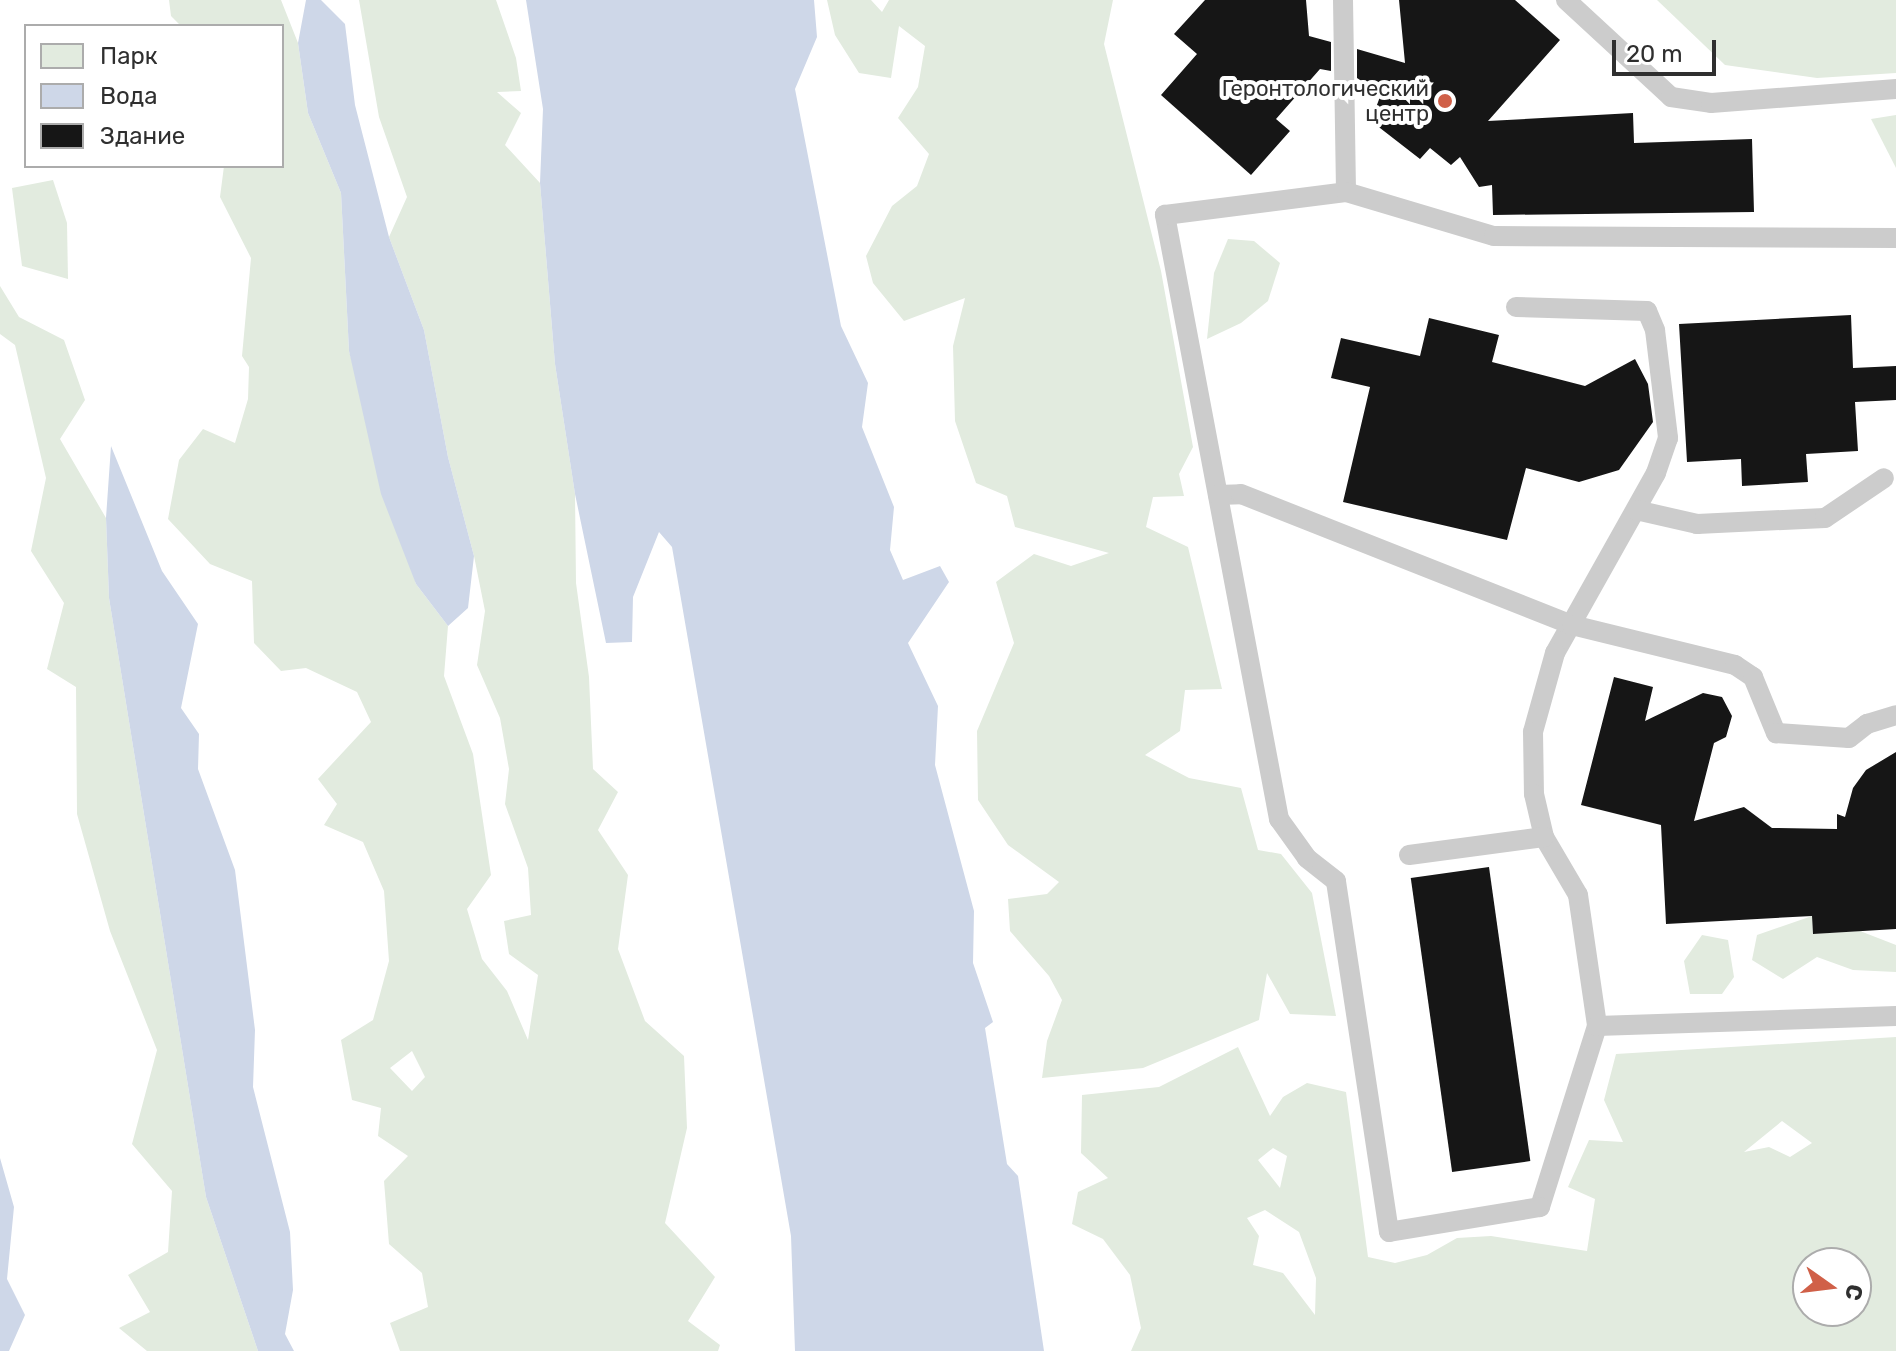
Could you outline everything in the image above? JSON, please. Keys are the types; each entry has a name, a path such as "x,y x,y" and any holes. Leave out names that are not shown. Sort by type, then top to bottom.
{"lane":[{"path":"1343,0 1346,192"},
{"path":"1566,0 1671,97 1711,103 1896,89"},
{"path":"1516,307 1647,311 1655,330 1668,438 1636,510 1555,653 1533,732 1534,794 1544,837 1578,895 1597,1026 1540,1207 1389,1232 1336,881 1307,858 1279,819 1165,215 1346,192 1494,236 1896,238"},
{"path":"1636,510 1697,524 1825,518 1884,478"},
{"path":"1218,495 1241,494 1572,625 1735,665 1753,677 1776,733 1849,738 1867,724 1896,715"},
{"path":"1409,855 1544,837"},
{"path":"1597,1026 1896,1016"}],"green space":[{"path":"169,0 281,0 298,43 308,113 341,193 349,351 416,584 448,626 444,676 473,754 491,875 467,909 482,959 507,991 528,1040 538,975 509,954 504,921 531,915 528,868 505,804 509,769 500,718 477,665 485,611 474,556 448,457 424,330 389,237 407,197 379,117 359,0 496,0 516,58 521,91 497,92 521,113 505,145 540,183 555,364 575,494 576,583 589,677 593,769 618,792 598,830 628,875 618,949 645,1021 684,1056 687,1128 665,1223 715,1277 688,1321 720,1345 718,1351 400,1351 390,1323 428,1307 422,1273 389,1244 384,1181 408,1156 378,1136 381,1108 352,1100 341,1040 373,1020 389,961 384,891 363,842 324,825 337,804 318,779 371,722 357,692 306,668 281,671 254,643 252,581 210,564 168,519 179,460 203,429 235,443 248,399 249,367 242,356 251,258 220,197 224,168 284,168 284,24 179,24 171,16","holes":["412,1051 425,1077 412,1091 390,1068"]},
{"path":"827,0 871,0 882,12 889,0 1113,0 1104,44 1161,271 1193,447 1179,474 1184,496 1153,497 1146,527 1188,547 1222,689 1185,690 1180,731 1145,755 1189,778 1241,788 1258,850 1281,854 1312,893 1336,1016 1290,1014 1267,973 1259,1020 1143,1068 1042,1078 1047,1041 1062,1000 1049,976 1010,931 1008,899 1047,894 1059,882 1008,845 978,800 977,731 1014,643 996,582 1034,554 1071,566 1109,553 1015,527 1007,496 976,483 955,421 953,346 965,298 904,321 873,283 866,256 892,206 917,186 929,154 898,118 918,87 925,46 899,26 891,78 859,73 835,35"},
{"path":"1657,0 1896,0 1896,73 1817,78 1725,65"},
{"path":"1896,115 1896,168 1871,119"},
{"path":"53,180 67,223 68,279 22,266 12,188"},
{"path":"1228,239 1254,241 1280,263 1268,301 1241,323 1207,339 1214,273"},
{"path":"0,286 19,317 64,340 85,400 60,439 106,518 109,598 206,1197 258,1351 147,1351 119,1328 150,1312 128,1275 168,1252 172,1191 132,1144 157,1050 110,931 77,814 76,687 47,669 64,603 31,551 46,478 15,345 0,334"},
{"path":"1812,916 1813,934 1860,931 1896,945 1896,972 1853,970 1817,957 1783,979 1752,960 1757,935"},
{"path":"1702,935 1728,940 1734,977 1722,994 1690,994 1684,961"},
{"path":"1896,1037 1896,1351 1131,1351 1141,1328 1130,1275 1103,1239 1072,1224 1078,1192 1108,1178 1081,1153 1082,1095 1159,1087 1238,1047 1270,1116 1283,1097 1307,1083 1346,1092 1368,1257 1395,1263 1427,1255 1457,1238 1491,1236 1587,1251 1595,1199 1568,1187 1589,1140 1623,1142 1604,1100 1616,1054","holes":["1782,1121 1812,1143 1790,1157 1769,1147 1744,1152","1273,1148 1287,1156 1280,1188 1258,1160","1265,1210 1299,1232 1316,1278 1315,1315 1283,1273 1253,1265 1259,1236 1247,1218"]}],"water":[{"path":"306,0 321,0 345,24 355,105 389,237 424,330 448,457 474,556 468,608 448,626 416,584 381,494 349,351 341,193 308,113 298,43"},
{"path":"526,0 814,0 817,37 795,89 841,326 868,383 862,427 894,507 890,550 903,580 940,566 949,582 908,643 938,706 935,765 974,911 973,963 993,1022 985,1028 1007,1164 1018,1176 1044,1351 795,1351 791,1236 672,547 659,532 633,597 632,642 606,643 575,494 555,364 540,183 543,109"},
{"path":"111,446 162,571 198,624 181,708 199,734 198,769 235,870 255,1030 253,1087 290,1232 293,1290 285,1334 294,1351 258,1351 206,1197 109,598 106,518"},
{"path":"0,1158 14,1207 7,1279 25,1315 9,1351 0,1351"}],"building":[{"path":"1205,0 1306,0 1309,36 1331,42 1331,71 1320,69 1276,119 1290,131 1251,175 1161,95 1197,54 1174,34"},
{"path":"1399,0 1515,0 1560,40 1488,121 1633,113 1634,143 1752,139 1754,212 1493,215 1492,185 1479,187 1460,157 1451,165 1430,148 1420,159 1371,121 1381,94 1357,78 1357,49 1405,63"},
{"path":"1851,315 1853,368 1896,366 1896,400 1855,402 1858,451 1806,454 1808,482 1742,486 1741,459 1687,462 1679,324"},
{"path":"1429,318 1499,335 1492,362 1585,386 1635,359 1648,384 1653,422 1619,470 1579,482 1526,468 1507,540 1343,502 1370,387 1331,378 1341,338 1420,356"},
{"path":"1614,677 1653,687 1645,721 1703,693 1722,697 1732,716 1726,737 1714,743 1694,821 1744,807 1772,828 1837,829 1837,814 1845,817 1853,788 1866,770 1896,752 1896,929 1813,934 1812,916 1666,924 1661,825 1581,805"},
{"path":"1489,867 1530,1161 1452,1172 1411,878"}],"place":[{"name":"Геронтологический центр","path":"1445,101"}]}
